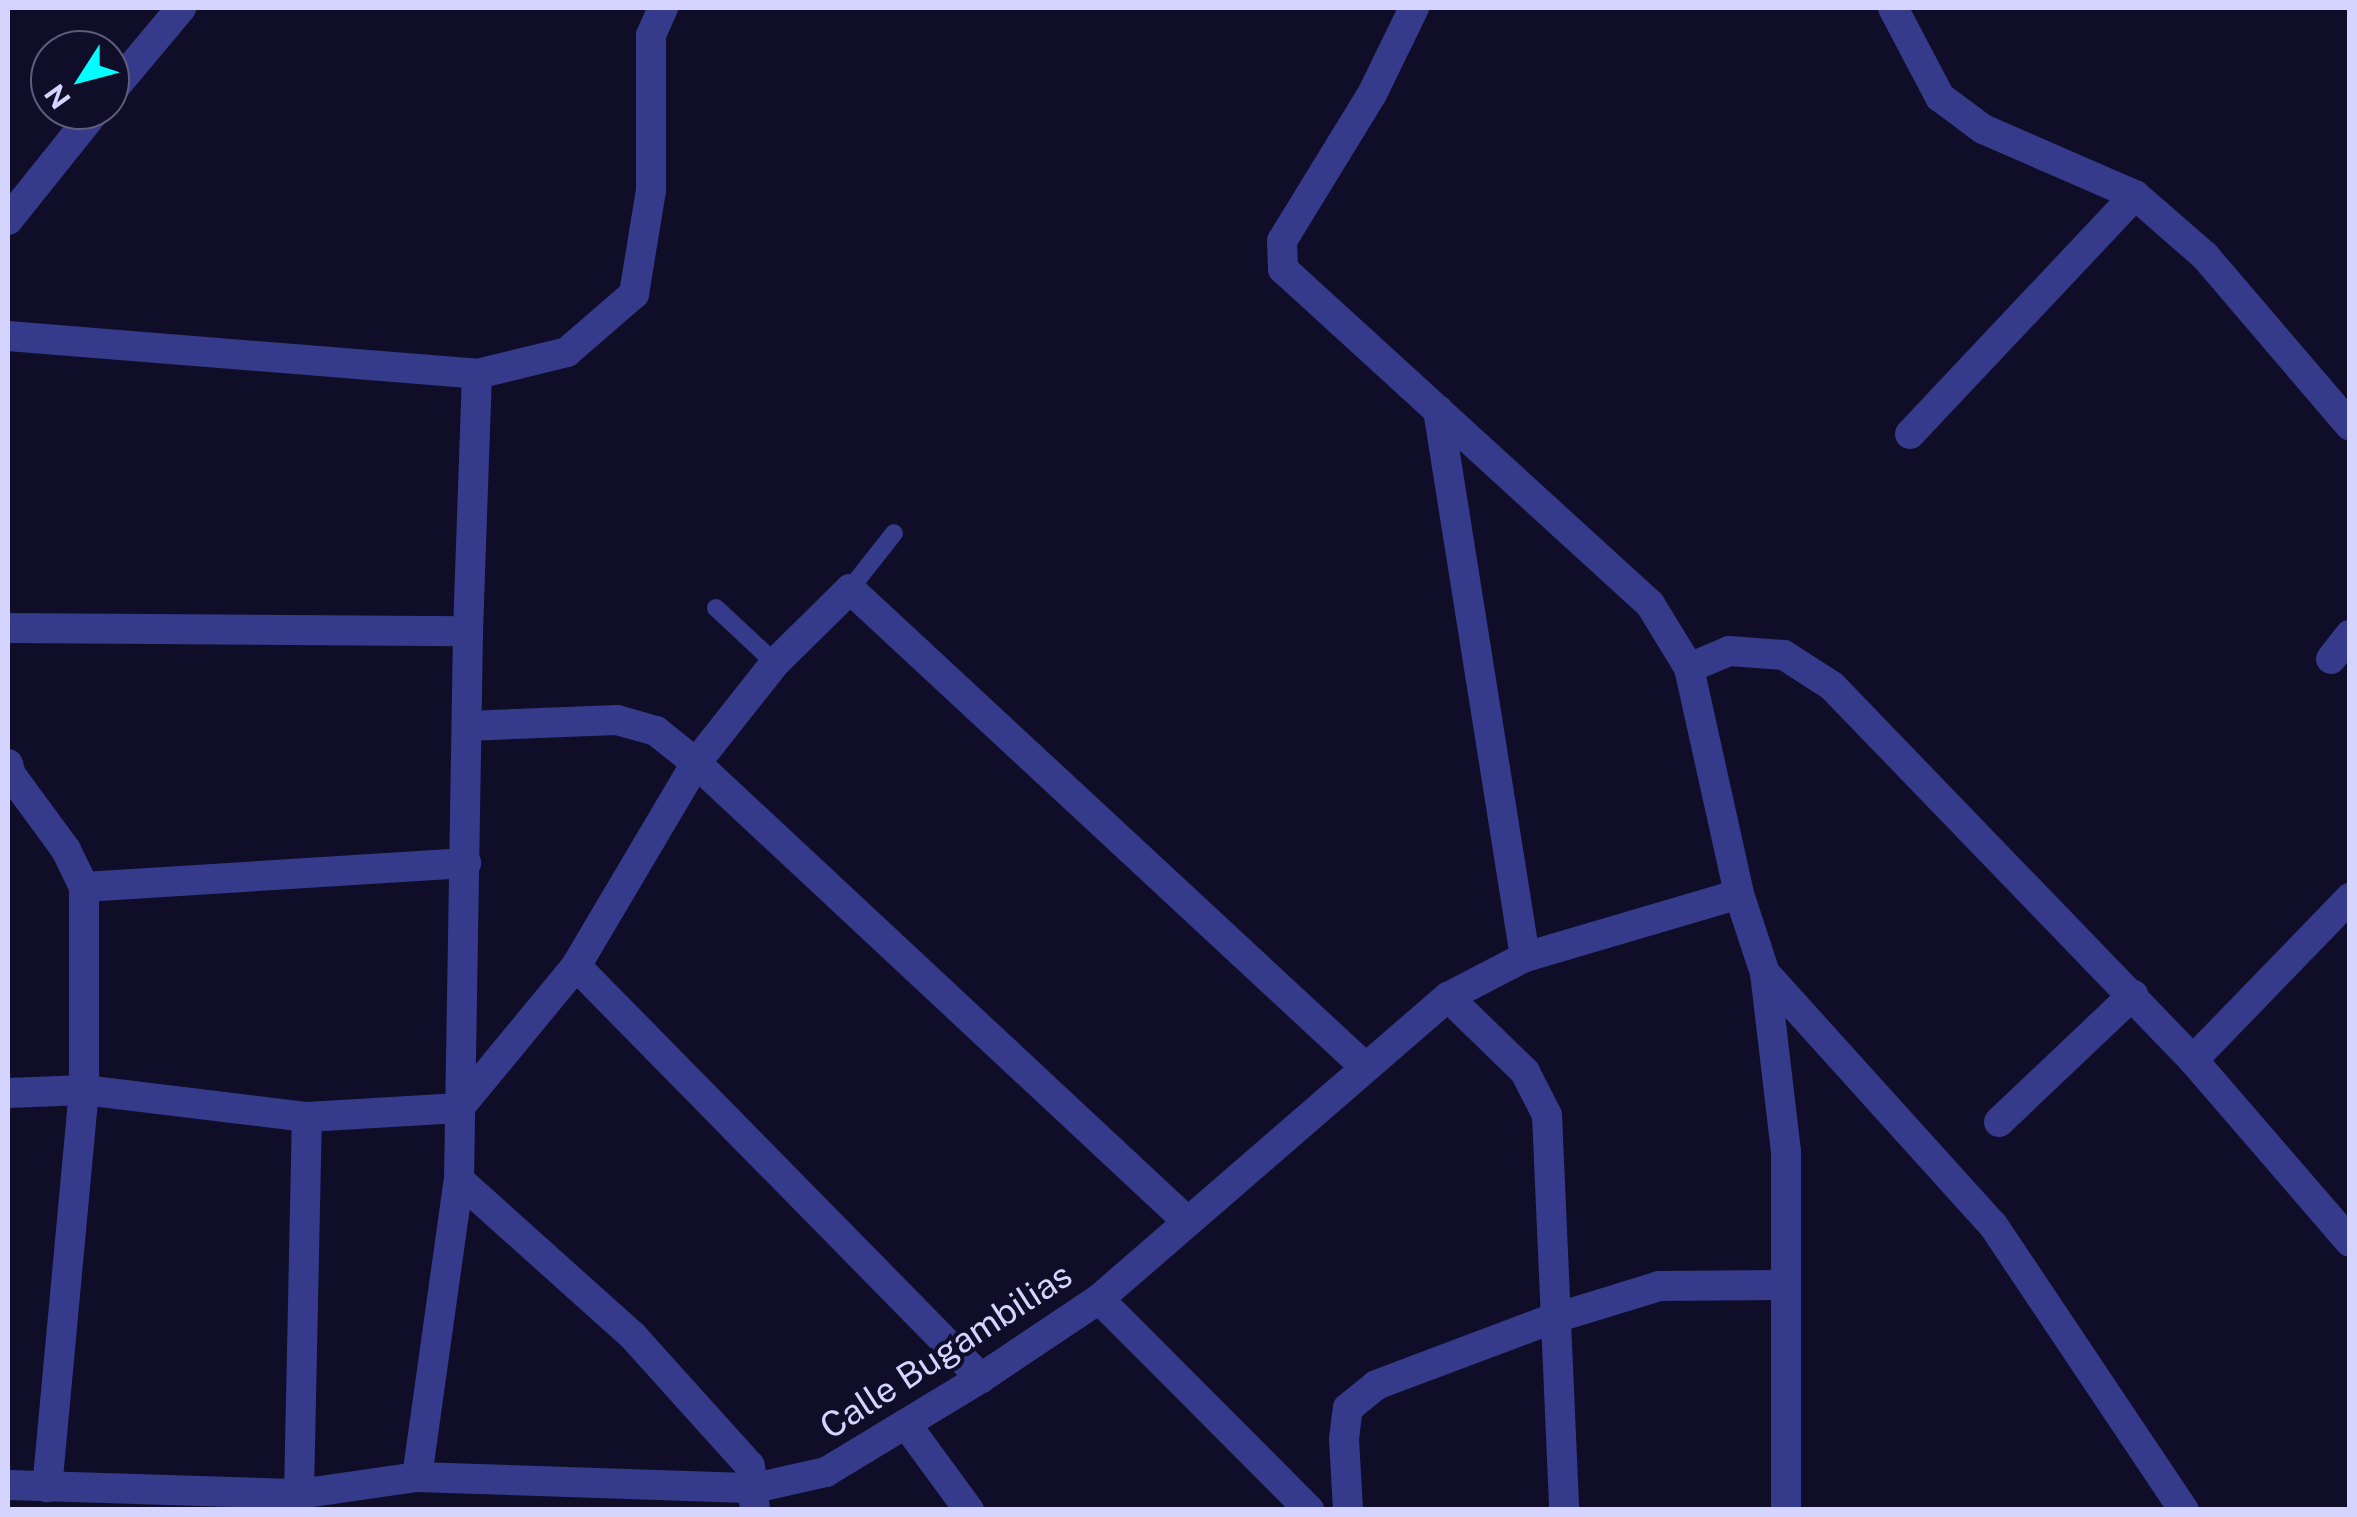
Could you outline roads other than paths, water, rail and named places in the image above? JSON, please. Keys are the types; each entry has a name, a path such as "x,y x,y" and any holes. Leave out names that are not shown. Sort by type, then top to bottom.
{"street":[{"path":"130,69 180,8"},
{"path":"8,336 477,374 567,352 634,294 652,190 650,35 663,8"},
{"path":"1414,8 1372,94 1282,241 1283,269 1650,604 1689,668 1739,894 1765,973 1786,1151 1786,1510"},
{"path":"1894,8 1940,98 1983,129 2135,195 2206,256 2350,426"},
{"path":"8,220 80,130"},
{"path":"1910,434 2135,195"},
{"path":"417,1476 459,1180 468,632 477,374"},
{"path":"1438,410 1525,957"},
{"path":"8,1092 84,1090 307,1117 460,1108 576,966 696,763 775,662 850,589 1365,1067"},
{"path":"8,628 468,632"},
{"path":"1689,668 1729,651 1784,655 1832,686 2193,1060 2350,1242"},
{"path":"467,726 617,720 656,731 696,763 1187,1221"},
{"path":"8,764 10,775 66,850 84,887 84,1090 46,1488"},
{"path":"84,887 466,863"},
{"name":"Calle Bugambilias","path":"8,1485 299,1494 417,1476 491,1496 755,1499 826,1472 981,1378 1100,1299 1448,997 1525,957 1739,894"},
{"path":"2193,1060 2350,898"},
{"path":"576,966 981,1378"},
{"path":"1765,973 1992,1226 2184,1510"},
{"path":"1999,1122 2133,996"},
{"path":"1448,997 1525,1072 1546,1115 1552,1319 1564,1510"},
{"path":"299,1494 307,1117"},
{"path":"459,1180 632,1335 750,1466 755,1499"},
{"path":"1348,1510 1344,1440 1348,1408 1376,1385 1552,1319 1659,1286 1784,1285"},
{"path":"1100,1299 1308,1510"},
{"path":"906,1424 969,1510"}],"lane":[{"path":"850,589 894,533"},
{"path":"716,608 775,662"}]}
